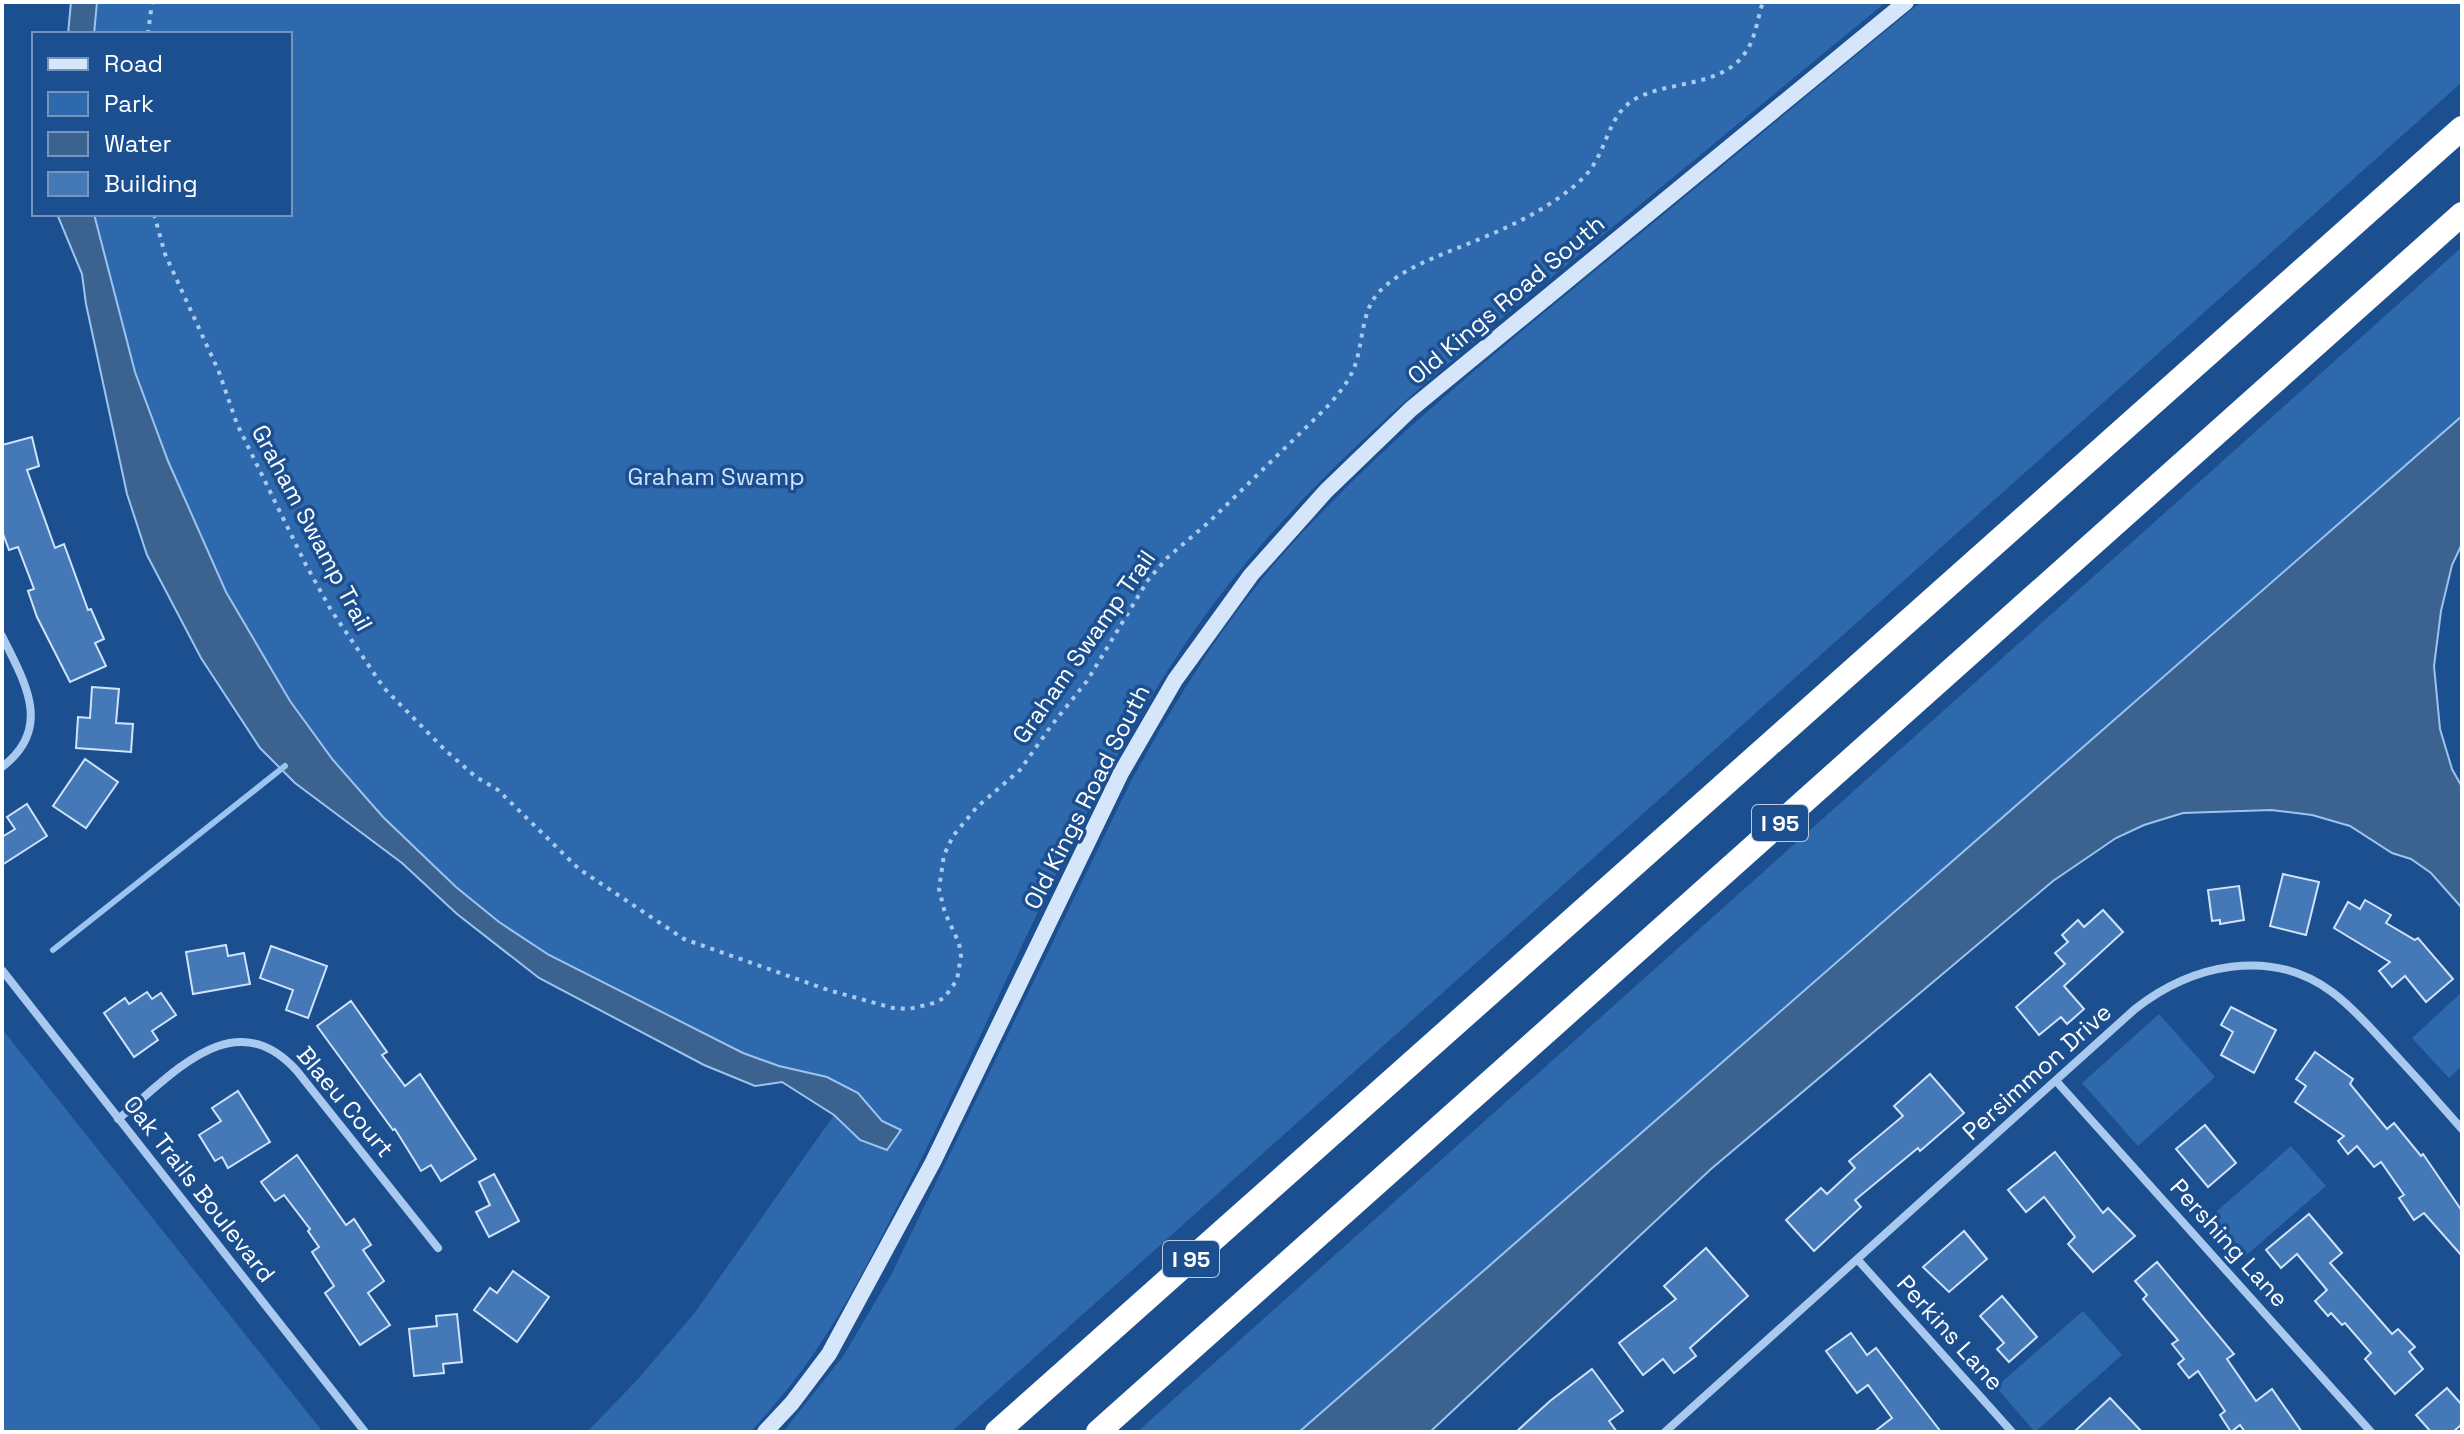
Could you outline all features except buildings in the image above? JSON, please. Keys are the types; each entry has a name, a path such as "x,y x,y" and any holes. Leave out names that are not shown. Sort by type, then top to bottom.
{"highway":[{"name":"I 95","path":"997,1432 2462,128"},
{"name":"I 95","path":"1098,1432 2462,214"}],"street":[{"name":"Old Kings Road South","path":"765,1432 792,1403 829,1354 933,1162 1121,773 1175,680 1251,575 1326,491 1411,409 1906,2"},
{"path":"2,636 29,694 31,715 21,748 2,767"},
{"name":"Persimmon Drive","path":"1665,1432 2135,1009 2176,981 2223,968 2273,968 2317,982 2341,999 2462,1129"},
{"name":"Oak Trails Boulevard","path":"2,970 365,1432"},
{"name":"Blaeu Court","path":"118,1119 196,1056 212,1047 231,1041 267,1046 278,1052 297,1071 438,1248"},
{"name":"Pershing Lane","path":"2057,1082 2371,1432"},
{"name":"Perkins Lane","path":"1858,1260 2012,1432"}],"path":[{"path":"148,32 152,2"},
{"name":"Graham Swamp Trail","path":"155,216 165,254 219,372 237,424 331,610 384,688 445,750 508,799 579,869 684,939 841,994 893,1008 909,1009 944,998 952,989 960,969 959,943 945,913 939,889 944,855 953,836 977,807 1020,770 1087,681 1148,580 1168,557 1209,522 1341,391 1354,368 1366,318 1375,296 1398,276 1519,222 1567,192 1592,168 1610,128 1623,108 1636,98 1721,73 1740,60 1754,37 1763,2"}],"green space":[{"name":"Graham Swamp","path":"97,2 1886,2 1411,396 1312,490 1221,594 1181,650 1104,780 1036,915 940,1122 854,1288 810,1359 751,1432 587,1432 639,1378 696,1311 834,1115 850,1132 888,1126 858,1093 827,1077 779,1066 743,1053 549,955 499,922 456,887 383,817 333,759 290,701 226,592 168,461 135,372 95,216 292,216 292,32 94,32"},
{"path":"1921,2 2462,2 2462,82 951,1432 783,1432 844,1355 891,1275 1130,783 1198,668 1256,586 1349,484 1425,414"},
{"path":"2462,247 2462,416 1299,1432 1137,1432"},
{"path":"2462,992 2462,1066 2449,1078 2412,1038"},
{"path":"2159,1014 2215,1077 2138,1146 2082,1083"},
{"path":"2,1029 323,1432 2,1432"},
{"path":"2291,1146 2326,1186 2243,1258 2209,1218"},
{"path":"2083,1311 2122,1355 2035,1432 1996,1387"}],"water":[{"path":"71,2 97,2 94,32 68,32"},
{"path":"58,216 95,216 135,372 168,461 226,592 290,701 333,760 383,817 456,887 499,922 549,955 743,1053 779,1066 827,1077 858,1093 882,1121 901,1130 887,1150 860,1140 834,1115 782,1082 755,1086 704,1065 539,978 457,914 402,863 295,783 260,748 201,658 147,555 127,494 82,274"},
{"path":"2462,416 2462,544 2452,565 2441,611 2434,666 2440,729 2452,769 2462,787 2462,908 2431,873 2411,859 2392,853 2350,826 2312,815 2271,810 2183,813 2144,825 2116,838 2053,881 1711,1169 1430,1432 1299,1432"}],"waterway":[{"path":"53,950 285,766"}]}
